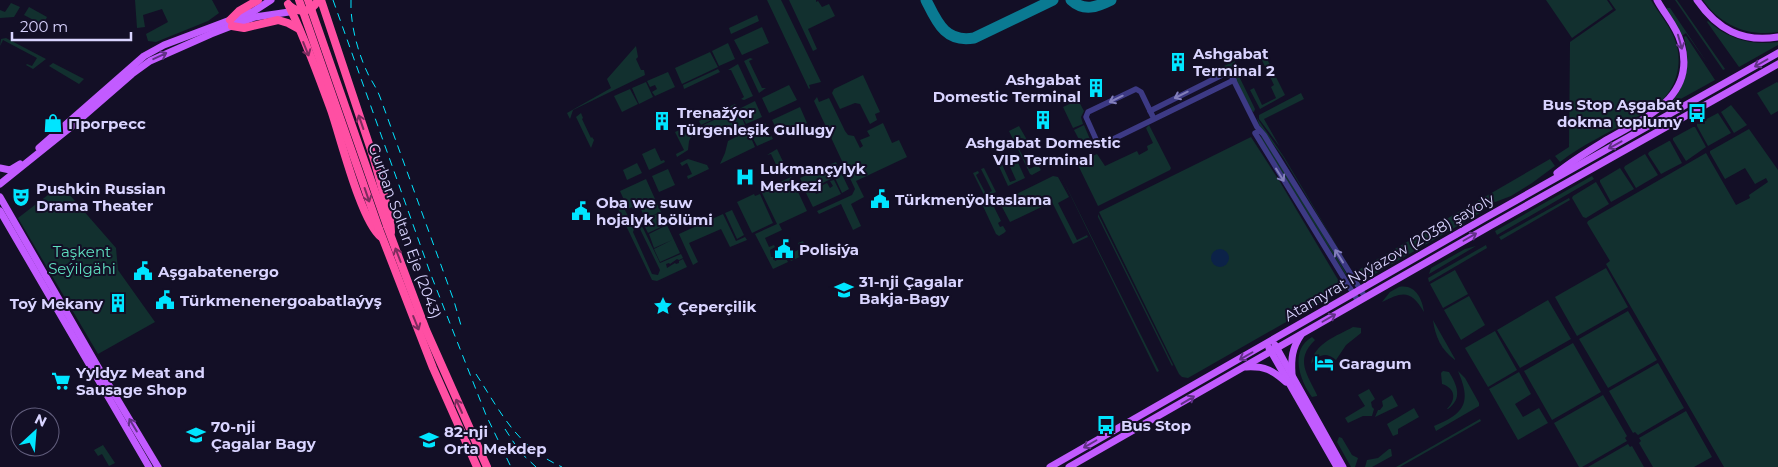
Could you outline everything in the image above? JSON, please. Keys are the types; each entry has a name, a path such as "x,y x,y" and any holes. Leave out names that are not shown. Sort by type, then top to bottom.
{"highway":[{"path":"258,0 239,11 231,23 244,28 278,20 299,29"},
{"name":"Gurban Soltan Eje (2043)","path":"299,0 433,368 477,467"},
{"name":"Gurban Soltan Eje (2043)","path":"308,0 382,231 391,236 430,338 487,467"},
{"path":"291,6 305,11 319,0 373,156 390,217 391,236"},
{"path":"291,6 331,111 361,202 374,231 382,231"}],"main road":[{"path":"0,184 71,128 132,74 150,61 231,23 270,0"},
{"path":"1545,184 1576,158 1656,112 1667,103 1674,93 1683,71 1683,47 1675,28 1657,0"},
{"path":"1696,0 1715,22 1728,30 1751,38 1778,37"},
{"path":"0,168 5,170 15,168 144,56 164,45 291,6"},
{"name":"Atamyrat Nyýazow (2038) şaýoly","path":"1069,467 1186,402 1357,292 1778,53"},
{"name":"Atamyrat Nyýazow (2038) şaýoly","path":"1050,467 1272,346 1302,333 1778,64"},
{"path":"0,173 0,178"},
{"path":"0,197 158,467"},
{"path":"0,211 149,467"},
{"path":"1292,377 1294,344 1302,333"},
{"path":"1272,346 1292,377 1343,467"},
{"path":"1272,346 1290,386 1337,467"},
{"path":"1243,367 1264,367 1275,373 1290,386"}],"street":[{"path":"1150,111 1224,74 1231,75 1257,132 1357,292 1358,301"},
{"path":"1152,120 1150,111 1140,91 1136,89 1088,112 1086,115 1086,121 1099,146 1234,80"},
{"path":"1357,292 1365,297"}],"green space":[{"path":"135,0 212,0 219,13 208,21 156,42 148,41 146,34 168,22 162,9 143,15 145,27 137,28"},
{"path":"767,0 781,0 821,82 809,85 809,89"},
{"path":"789,0 816,0 822,7 829,4 835,16 808,29 817,49 813,51"},
{"path":"1546,0 1607,0 1613,9 1572,38"},
{"path":"1609,0 1651,0 1668,26 1676,43 1679,59 1674,83 1665,97 1646,112 1586,145 1560,162 1555,156 1569,147 1570,42 1616,10"},
{"path":"1675,0 1677,0 1725,69 1723,70"},
{"path":"1703,0 1778,0 1778,32 1756,33 1736,27 1718,16"},
{"path":"11,3 20,7 14,17 0,18 0,10 5,12"},
{"path":"29,7 47,17 43,25 24,15"},
{"path":"1667,8 1670,8 1708,64 1686,33 1682,36"},
{"path":"757,15 759,21 731,34 729,28"},
{"path":"1708,21 1732,37 1759,43 1778,42 1778,45 1739,67"},
{"path":"762,27 769,43 742,55 734,40"},
{"path":"1686,36 1715,80 1668,106 1680,91 1686,74 1687,56 1684,37"},
{"path":"6,38 46,59 33,69 26,65 32,66 37,58 3,40 0,46 1,39"},
{"path":"728,43 735,59 719,66 712,51"},
{"path":"636,46 638,57 636,59 641,70 644,70 645,75 573,110 570,119 567,113 611,88 607,79"},
{"path":"710,52 718,67 682,84 675,68"},
{"path":"1258,52 1264,53 1285,95 1260,109 1250,90 1254,88 1262,105 1276,98 1271,87 1274,85"},
{"path":"750,58 753,59 749,61 762,88 766,88 759,93 744,61"},
{"path":"1235,61 1234,66 1255,109 1254,112 1232,73 1226,71 1224,66"},
{"path":"53,63 84,79 79,84 49,66"},
{"path":"738,64 753,96 744,100 741,99 744,97 731,70 728,70"},
{"path":"718,69 720,72 684,89 683,85"},
{"path":"668,72 675,87 655,96 652,92 657,89 655,85 650,87 647,81"},
{"path":"863,75 880,112 875,114 877,120 870,124 860,104 855,103 840,109 832,93 834,89"},
{"path":"646,82 653,97 639,104 632,88"},
{"path":"1777,82 1778,111 1771,115 1757,93"},
{"path":"789,85 797,100 769,113 762,98"},
{"path":"630,89 638,104 622,112 614,96"},
{"path":"1301,93 1304,99 1264,119 1280,147 1259,119 1259,115"},
{"path":"817,97 819,102 829,98 845,131 848,135 854,136 860,148 863,146 860,140 870,136 867,131 883,123 892,143 899,140 907,157 856,181 864,197 851,204 861,226 853,230 841,204 819,214 817,211 852,195 855,189 814,101"},
{"path":"1078,100 1084,111 1081,117 1083,124 1073,128 1063,107"},
{"path":"755,101 762,117 746,124 739,109"},
{"path":"735,104 737,108 701,125 699,121"},
{"path":"1731,105 1747,125 1734,133 1721,112"},
{"path":"800,107 807,123 780,136 772,120"},
{"path":"738,109 745,125 725,134 701,126"},
{"path":"581,113 591,138 594,140 591,148 576,117"},
{"path":"1718,113 1731,133 1708,146 1697,124"},
{"path":"1257,118 1284,157 1356,278 1283,157 1259,125"},
{"path":"765,123 773,139 757,146 749,131"},
{"path":"693,124 694,131 689,141 688,150 677,157 676,154 684,150 675,132"},
{"path":"1084,125 1092,144 1084,149 1074,130"},
{"path":"1149,125 1171,168 1170,170 1098,206 1077,163 1097,154 1105,166 1137,151 1139,155 1148,150 1147,146 1153,143 1146,128"},
{"path":"1019,126 1027,140 1017,145 1029,169 1038,165 1041,170 1032,175 1009,131"},
{"path":"1695,127 1706,147 1686,161 1673,138"},
{"path":"1749,129 1778,170 1778,467 1724,467 1606,264 1610,261 1587,223 1706,153 1736,205 1750,198 1749,195 1768,182 1766,178 1755,184 1745,168 1725,179 1710,153 1710,151"},
{"path":"748,131 755,147 720,164 728,141"},
{"path":"1251,137 1340,283 1340,288 1337,293 1188,378 1182,377 1099,212"},
{"path":"1260,137 1282,166 1350,282"},
{"path":"1669,141 1682,163 1661,174 1648,154"},
{"path":"655,148 661,161 664,160 665,162 649,170 642,154"},
{"path":"777,149 788,172 779,176 777,174 780,173 771,154 767,155"},
{"path":"1012,154 1015,156 1025,178 1008,186 997,162 1000,160 1010,182 1016,180 1007,160 1004,161 1003,159"},
{"path":"1645,154 1658,175 1636,188 1624,168"},
{"path":"688,159 707,165 709,169 688,179 687,176 692,174 687,163 682,166 680,163"},
{"path":"1550,159 1555,166 1511,196 1490,204 1480,213 1368,278 1362,278 1355,272"},
{"path":"836,162 849,189 842,193 829,165"},
{"path":"637,163 642,173 627,180 623,170"},
{"path":"827,166 833,178 806,191 800,178"},
{"path":"984,168 996,192 987,196 984,195 973,173 978,171 979,173 976,175 986,194 992,191 981,169"},
{"path":"1620,168 1634,189 1611,202 1600,180"},
{"path":"668,169 675,185 659,192 652,176"},
{"path":"1053,176 1058,177 1069,197 1058,203 1077,240 1087,235 1088,237 1073,244 1052,202 1010,222 1001,205 1002,201"},
{"path":"1061,176 1159,371 1157,372"},
{"path":"1592,176 1594,179 1497,235 1495,231"},
{"path":"791,177 807,211 779,224 782,230 765,238 769,247 774,245 775,247 770,250 771,257 775,261 785,256 788,262 773,269 755,234 777,224 762,193 768,190 767,188"},
{"path":"646,179 655,199 633,209 632,207 628,209 620,191"},
{"path":"834,180 841,194 813,207 806,193 814,189 816,194 819,193 817,188 827,183 830,188 833,186 830,181"},
{"path":"1596,182 1609,204 1586,218 1583,217 1572,198"},
{"name":"Taşkent Seýilgähi","path":"61,185 116,248 118,270 155,322 98,354 18,218"},
{"path":"754,194 755,196 760,194 773,223 752,233 737,202"},
{"path":"1569,198 1570,200 1501,240 1499,237"},
{"path":"655,200 667,224 664,226 658,213 645,219 640,207"},
{"path":"622,204 629,218 627,220 630,219 631,222 634,218 637,221 639,220 639,224 643,228 660,263 681,254 683,258 666,264 667,268 675,263 679,263 683,259 687,267 657,281 652,280 618,206","holes":["635,227 640,229 660,270 658,275 652,274 633,232"]},
{"path":"982,204 994,207 1001,221 998,223 1000,227 1003,226 1006,231 1004,233 999,236 996,234"},
{"path":"732,210 744,235 737,239 725,213"},
{"path":"657,214 663,226 648,233 642,221"},
{"path":"723,214 736,241 745,237 747,240 730,247 721,229 689,243 698,262 693,265 679,234"},
{"path":"1098,214 1173,365 1172,366 1098,217"},
{"path":"667,225 680,253 660,262 654,249 672,240 654,248 649,234"},
{"path":"803,241 808,253 791,261 788,255 800,249 798,243"},
{"path":"1486,245 1487,248 1429,282 1428,278"},
{"path":"1476,246 1429,274 1431,268 1465,249"},
{"path":"1606,268 1628,307 1577,336 1555,297"},
{"path":"1455,270 1468,294 1443,308 1430,284"},
{"path":"1399,287 1409,288 1417,293 1424,312 1411,296 1396,296 1382,302 1390,292"},
{"path":"1469,296 1485,325 1461,340 1444,310"},
{"path":"1548,300 1571,339 1520,368 1497,330"},
{"path":"1628,311 1657,360 1608,388 1579,339"},
{"path":"1433,320 1455,360 1446,352 1440,342 1435,332"},
{"path":"1353,327 1361,328 1361,333 1346,345 1336,360 1322,355 1311,364 1321,345"},
{"path":"1495,331 1517,370 1488,387 1465,348"},
{"path":"1312,337 1315,340 1305,354 1304,361 1307,374 1317,395 1312,397 1301,374 1299,357 1305,343"},
{"path":"1573,343 1601,392 1552,420 1524,371"},
{"path":"1658,363 1684,408 1638,435 1635,432 1633,433 1609,391"},
{"path":"1443,371 1449,372 1457,391 1456,400 1448,409 1453,394 1450,388 1442,384 1441,373"},
{"path":"1458,371 1465,378 1479,406 1436,431 1434,426 1458,412 1464,402 1463,384"},
{"path":"1519,372 1531,394 1515,404 1523,417 1539,408 1548,423 1518,440 1489,389"},
{"path":"1369,389 1375,399 1371,402 1374,409 1372,416 1363,416 1348,423 1345,418 1365,406 1358,395"},
{"path":"1392,395 1398,406 1375,417 1378,410 1383,406 1382,401"},
{"path":"1603,395 1627,436 1625,438 1627,441 1579,467 1554,423"},
{"path":"1414,408 1419,417 1398,429 1398,434 1393,436 1387,424"},
{"path":"1686,411 1712,457 1694,467 1653,467 1639,443 1641,441 1639,438"},
{"path":"1480,419 1481,421 1400,467 1396,467"},
{"path":"1339,437 1342,438 1352,455 1358,458 1355,467 1351,467 1337,442"},
{"path":"1628,444 1630,447 1632,446 1644,467 1588,467"},
{"path":"103,445 115,463 109,466 102,454 98,456 94,450"},
{"path":"1391,449 1392,456 1372,467 1365,467 1367,460 1378,458"}],"water":[{"path":"1220,249 1226,252 1229,258 1226,264 1220,267 1214,264 1211,258 1214,252"}],"taxiway":[{"path":"926,0 943,29 949,34 964,39 974,38 1053,0"},
{"path":"1071,0 1076,4 1086,7 1101,5 1111,0"}],"railway":[{"path":"333,0 431,275 486,415 511,467"},
{"path":"351,0 353,29 361,58 380,97 454,301 462,329"},
{"path":"476,374 521,439 546,459 562,467"},
{"path":"505,429 520,452 536,467"}],"place":[{"name":"Ashgabat Terminal 2","path":"1178,62"},
{"name":"Ashgabat Domestic Terminal","path":"1096,88"},
{"name":"Bus Stop Aşgabat dokma toplumy","path":"1697,113"},
{"name":"Ashgabat Domestic VIP Terminal","path":"1043,120"},
{"name":"Trenažýor Türgenleşik Gullugy","path":"662,121"},
{"name":"Прогресс","path":"53,123"},
{"name":"Lukmançylyk Merkezi","path":"745,177"},
{"name":"Pushkin Russian Drama Theater","path":"21,197"},
{"name":"Türkmenÿoltaslama","path":"880,199"},
{"name":"Oba we suw hojalyk bölümi","path":"581,211"},
{"name":"Polisiýa","path":"784,249"},
{"name":"Aşgabatenergo","path":"143,271"},
{"name":"31-nji Çagalar Bakja-Bagy","path":"844,290"},
{"name":"Türkmenenergoabatlaýyş","path":"165,300"},
{"name":"Toý Mekany","path":"118,303"},
{"name":"Çeperçilik","path":"663,306"},
{"name":"Garagum","path":"1324,363"},
{"name":"Yyldyz Meat and Sausage Shop","path":"61,381"},
{"name":"Bus Stop","path":"1106,425"},
{"name":"70-nji Çagalar Bagy","path":"196,435"},
{"name":"82-nji Orta Mekdep","path":"429,440"}]}
